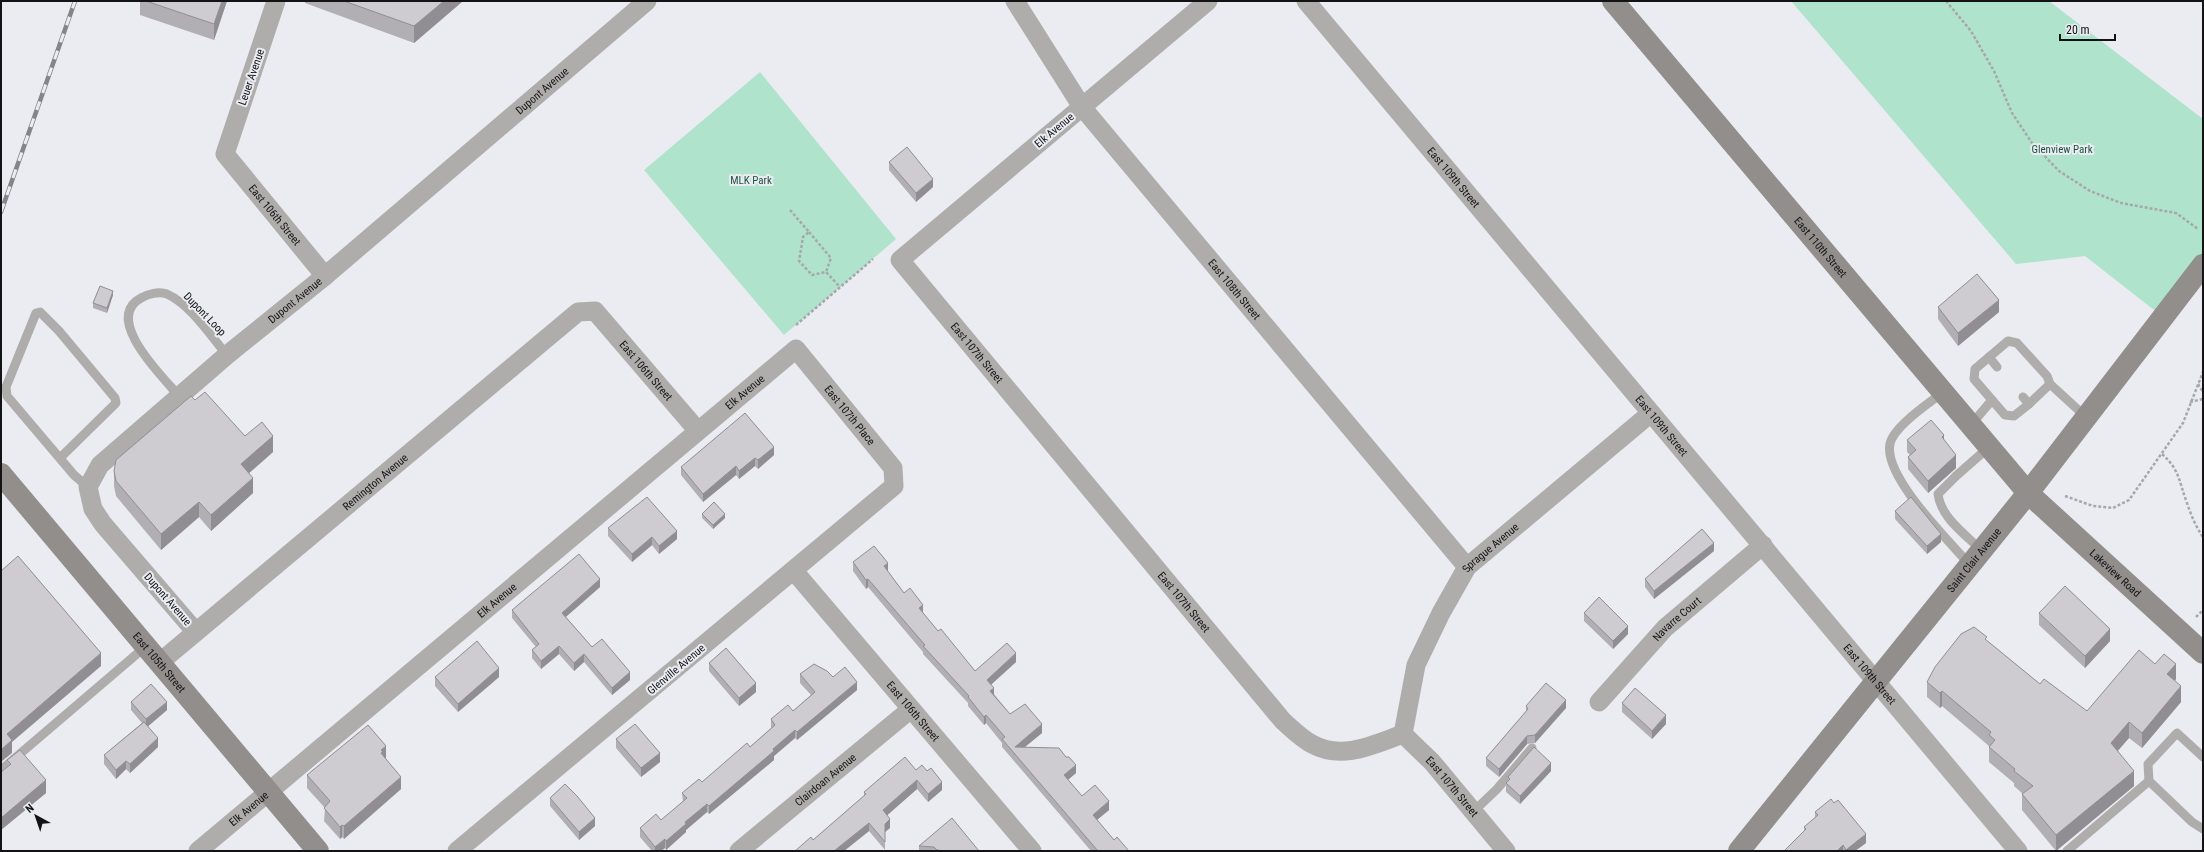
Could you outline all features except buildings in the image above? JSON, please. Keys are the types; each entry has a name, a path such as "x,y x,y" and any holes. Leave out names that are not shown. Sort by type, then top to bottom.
{"street":[{"name":"Leuer Avenue","path":"225,154 276,1"},
{"name":"Dupont Avenue","path":"195,631 98,516 90,502 88,487 100,465 227,355 325,276 647,1"},
{"name":"East 108th Street","path":"1015,1 1082,107 1467,567"},
{"name":"Elk Avenue","path":"900,260 1208,1"},
{"name":"East 109th Street","path":"1306,1 2018,851"},
{"name":"East 110th Street","path":"1613,1 1942,393 2028,493"},
{"name":"East 106th Street","path":"225,154 325,276"},
{"name":"East 107th Street","path":"900,260 1283,721 1313,745 1341,752 1367,748 1404,734 1432,762 1506,851"},
{"name":"Saint Clair Avenue","path":"1739,851 2028,493 2203,265"},
{"name":"East 106th Street","path":"595,311 698,431"},
{"name":"Remington Avenue","path":"159,663 195,631 578,312 595,311"},
{"name":"Elk Avenue","path":"198,851 796,349"},
{"name":"East 107th Place","path":"796,349 893,468 894,486"},
{"name":"Sprague Avenue","path":"1404,734 1416,665 1441,613 1467,567 1651,412"},
{"name":"East 105th Street","path":"1,474 318,851"},
{"name":"Glenville Avenue","path":"457,851 894,486"},
{"name":"Lakeview Road","path":"2028,493 2203,653"},
{"name":"Navarre Court","path":"1599,702 1665,628 1763,545"},
{"name":"East 106th Street","path":"794,571 1032,851"},
{"name":"Clairdoan Avenue","path":"739,851 911,709"}],"lane":[{"name":"Dupont Loop","path":"179,396 133,340 129,325 130,310 138,300 148,294 165,293 178,300 227,355"},
{"path":"60,458 116,403 115,398 59,330 40,312 36,313 6,387 7,396 60,458 88,487"},
{"path":"2050,384 2026,400 2014,416 2005,415 1974,379 1975,369 2008,341 2017,342 2047,376 2050,384 2086,417"},
{"path":"1989,357 1998,367"},
{"path":"1942,393 1897,430 1890,444 1892,462 1907,492 1975,558"},
{"path":"1970,426 1992,400"},
{"path":"1975,558 1940,506 1938,494 1989,447"},
{"path":"1,770 145,647"},
{"path":"2203,757 2177,733 2148,764 2149,781 2192,822 2203,829"},
{"path":"1474,812 1498,790 1532,748"},
{"path":"2067,851 2149,781"}],"path":[{"path":"1946,1 1971,31 1994,71 2012,113 2032,143 2059,170 2090,191 2122,203 2176,213 2198,228"},
{"path":"790,210 831,258 826,272"},
{"path":"808,232 803,237 799,261 812,275 826,272"},
{"path":"796,325 873,259"},
{"path":"826,272 840,287"},
{"path":"2065,496 2093,506 2113,508 2129,500 2183,423 2203,372"},
{"path":"2198,383 2203,392"},
{"path":"2190,402 2203,399"},
{"path":"2162,454 2174,466 2180,477 2186,502 2203,537"},
{"path":"2196,617 2203,610"}],"green space":[{"name":"Glenview Park","path":"1791,1 2049,1 2203,119 2203,265 2163,317 2085,256 2016,264"},
{"name":"MLK Park","path":"760,72 896,239 784,335 644,170"}],"railway":[{"path":"1,212 75,1"}]}
